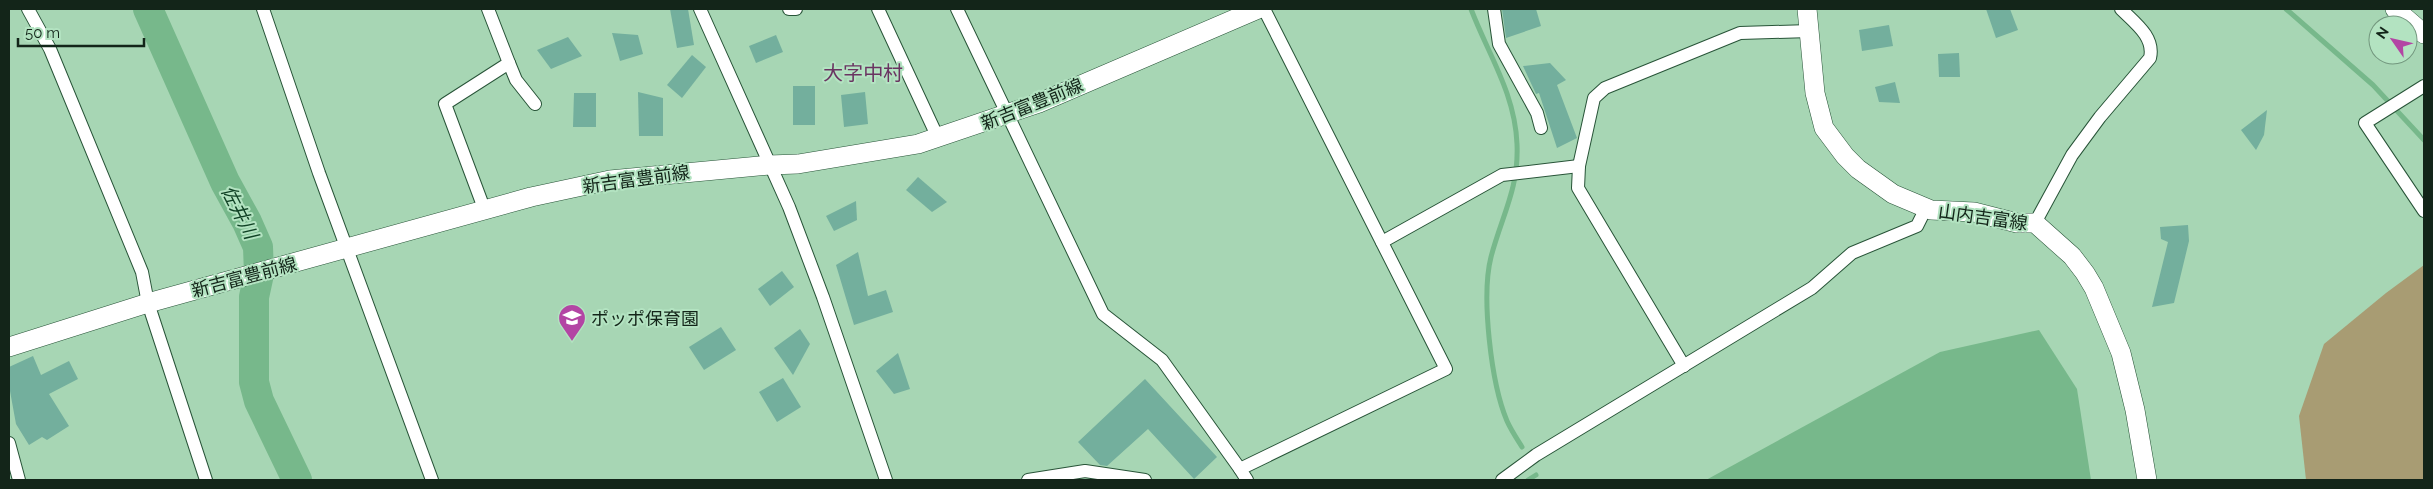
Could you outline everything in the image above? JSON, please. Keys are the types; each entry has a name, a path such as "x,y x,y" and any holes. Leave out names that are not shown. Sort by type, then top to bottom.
{"main road":[{"name":"新吉富豊前線","path":"9,347 148,302 485,211 610,180 816,161 918,144 974,127 1039,103 1258,9"},
{"name":"山内吉富線","path":"1807,9 1814,93 1824,128 1845,156 1858,169 1893,194 1931,210 1974,212 2017,223 2035,223 2072,256 2094,288 2121,353 2147,480"},
{"path":"2395,9 2424,34"}],"street":[{"path":"28,9 50,49 142,272 148,302 206,480"},
{"path":"263,9 319,173 349,249 432,480"},
{"path":"488,9 516,80 535,104"},
{"path":"700,9 789,207 823,297 886,480"},
{"path":"789,9 796,9"},
{"path":"878,9 938,138"},
{"path":"957,9 1103,314 1162,360 1243,475 1446,369 1264,9"},
{"path":"1494,9 1499,44 1537,112 1541,128"},
{"path":"2035,223 2072,155 2100,117 2150,58 2152,51 2147,37 2121,9"},
{"path":"1684,366 1578,188 1579,166 1594,98 1605,88 1740,33 1810,31"},
{"path":"485,211 445,104 509,63"},
{"path":"2424,86 2366,124 2424,211"},
{"path":"1382,242 1502,175 1579,166"},
{"path":"1502,480 1536,455 1812,288 1852,253 1917,226 1926,208"},
{"path":"9,443 19,480"},
{"path":"1028,480 1084,471 1145,480"}],"shaded area":[{"path":"2424,265 2424,480 2306,480 2299,416 2324,344 2386,293"},
{"path":"2039,330 2077,389 2091,480 1706,480 1940,352"}],"building":[{"path":"670,9 688,9 694,45 677,48"},
{"path":"1502,9 1536,9 1541,26 1506,38"},
{"path":"1986,9 2010,9 2018,30 1996,38"},
{"path":"1889,25 1893,46 1862,51 1859,30"},
{"path":"612,33 638,35 643,54 620,61"},
{"path":"776,35 783,52 756,63 749,46"},
{"path":"568,37 582,56 551,69 537,50"},
{"path":"1959,53 1960,77 1939,77 1938,54"},
{"path":"692,55 706,67 682,98 667,85"},
{"path":"1550,63 1566,80 1557,85 1577,138 1557,148 1539,93 1536,94 1523,66"},
{"path":"1895,82 1900,103 1879,102 1875,87"},
{"path":"793,86 815,86 815,125 793,125"},
{"path":"638,92 663,98 663,136 639,136"},
{"path":"865,92 868,124 844,127 841,95"},
{"path":"574,93 596,93 596,127 573,127"},
{"path":"2267,110 2264,135 2256,150 2241,130"},
{"path":"918,177 947,202 932,212 906,190"},
{"path":"856,201 857,220 834,231 826,216"},
{"path":"2188,225 2189,241 2174,303 2152,307 2168,242 2161,239 2160,227"},
{"path":"858,252 868,296 886,290 893,312 854,325 836,265"},
{"path":"782,271 794,287 770,306 758,289"},
{"path":"721,327 736,350 704,370 689,347"},
{"path":"800,329 810,344 793,375 774,348"},
{"path":"898,353 910,389 894,394 876,371"},
{"path":"33,356 41,375 69,361 78,379 49,394 69,426 47,440 42,437 29,445 16,424 9,392 9,367"},
{"path":"783,378 801,407 777,422 759,392"},
{"path":"1145,379 1217,457 1194,479 1148,429 1107,466 1100,465 1078,442"}],"waterway":[{"name":"佐井川","path":"148,9 225,182 247,222 258,247 259,274 254,297 254,382 259,401 297,480"},
{"path":"1471,9 1500,74 1515,125 1517,144 1515,175 1509,202 1491,257 1488,274 1487,316 1492,363 1501,405 1522,447"},
{"path":"2286,9 2373,85 2424,140"},
{"path":"1528,480 1536,475"}],"place":[{"name":"ポッポ保育園","path":"572,342"}],"district":[{"name":"大字中村","path":"863,73"}]}
